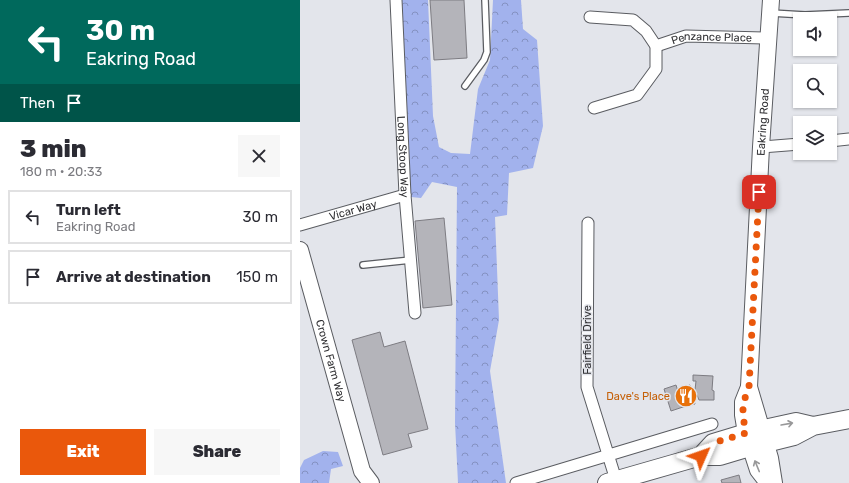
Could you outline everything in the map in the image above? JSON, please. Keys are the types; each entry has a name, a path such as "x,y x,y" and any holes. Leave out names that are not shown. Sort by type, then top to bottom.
{"main road":[{"path":"612,482 701,456 713,443 755,438 796,422 813,426 849,419"}],"street":[{"name":"Long Stoop Way","path":"396,0 405,195 415,313"},
{"name":"Eakring Road","path":"771,7 761,148 749,387 743,402 743,415 755,438 770,458 774,483"},
{"name":"Penzance Place","path":"590,17 633,20 646,31 656,46 656,69 636,95 594,108"},
{"name":"Penzance Place","path":"656,46 686,36 768,38"},
{"path":"837,140 849,139"},
{"path":"761,148 793,145"},
{"name":"Vicar Way","path":"300,226 405,195"},
{"name":"Fairfield Drive","path":"588,223 587,387 608,455 612,482"},
{"name":"Crown Farm Way","path":"300,250 365,479"},
{"path":"516,483 712,424"},
{"name":"Eakring Road","path":"755,438 758,470 768,483"}],"lane":[{"path":"465,86 484,60 487,52 485,0"},
{"path":"771,7 805,15 849,13"},
{"path":"363,265 410,260"}],"green space":[{"path":"402,0 428,0 433,116 439,147 451,153 470,154 478,89 490,60 493,0 521,0 523,29 537,40 543,126 533,168 509,173 507,215 495,217 499,320 490,371 506,483 458,483 455,423 457,187 432,182 421,198 411,197"},
{"path":"323,451 338,452 343,466 331,469 329,483 300,483 300,468 304,460"}],"building":[{"path":"430,0 464,0 467,58 434,60"},
{"path":"444,218 452,305 423,308 415,221"},
{"path":"380,332 384,347 405,341 428,429 408,434 412,447 383,455 352,340"},
{"path":"693,375 713,376 712,390 714,391 714,400 699,400 695,390 696,381 693,381"},
{"path":"676,385 683,407 671,411 664,389"},
{"name":"Dave's Place","path":"690,385 695,404 683,407 677,389"},
{"path":"739,475 741,483 722,483 721,480"}],"place":[{"name":"Dave's Place","path":"686,396"}],"route":[{"path":"701,456 713,443 746,433 743,415 743,402 749,387 759,192"}]}
